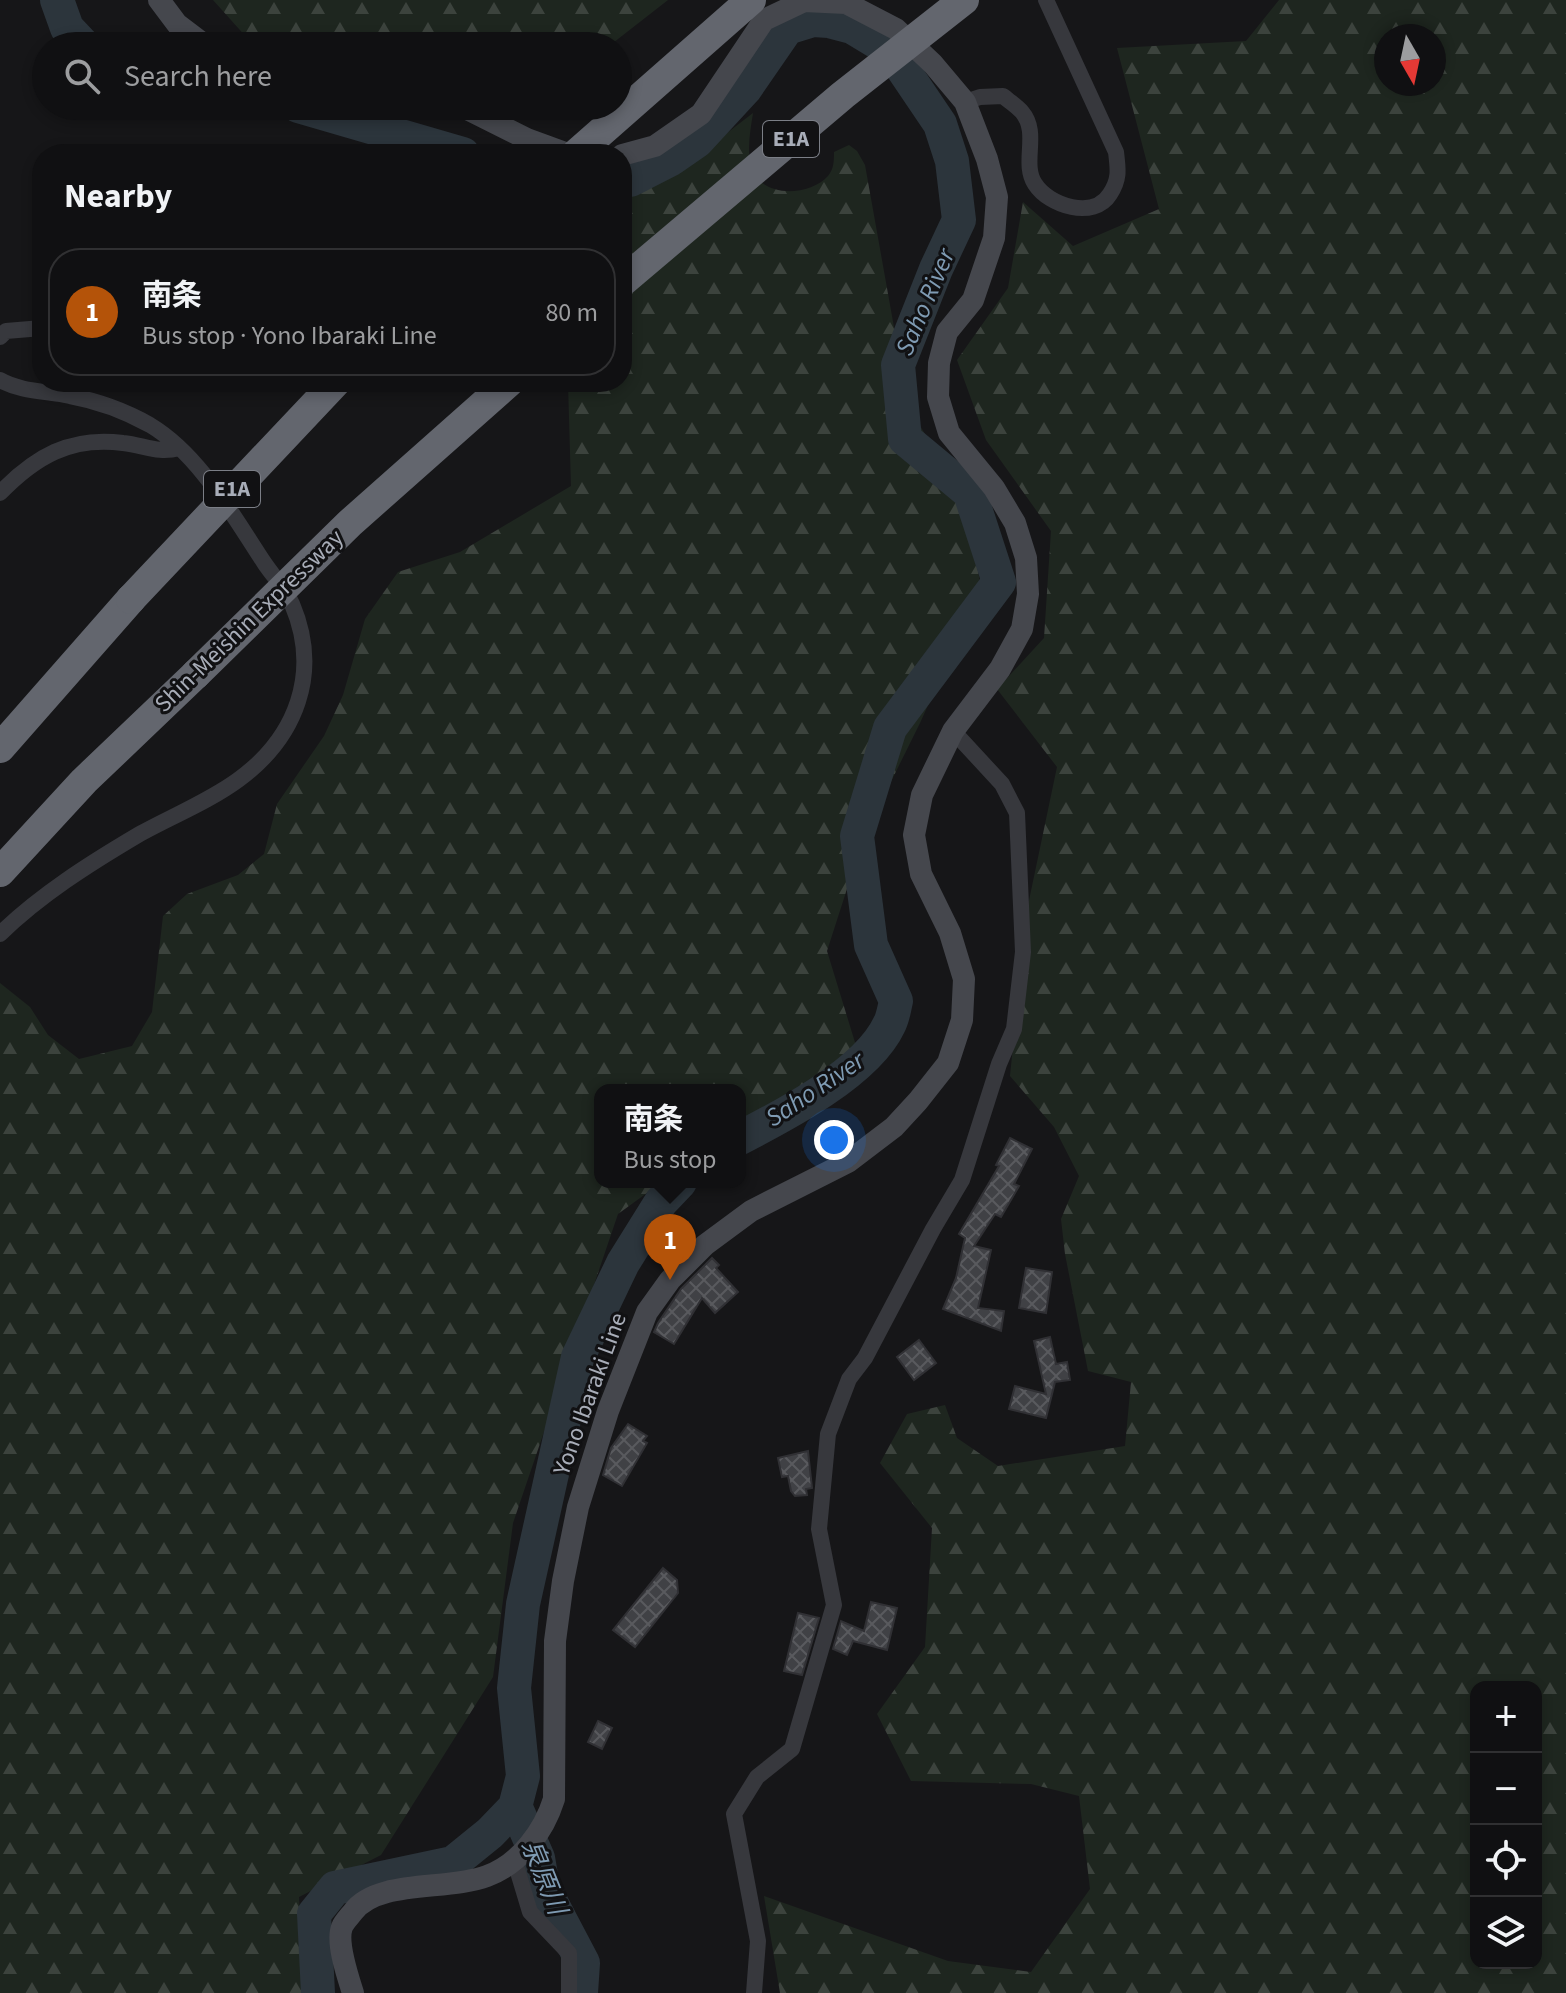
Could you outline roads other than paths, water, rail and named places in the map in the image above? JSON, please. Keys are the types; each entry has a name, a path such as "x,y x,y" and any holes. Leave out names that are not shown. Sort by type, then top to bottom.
{"highway":[{"path":"632,105 751,0"},
{"name":"E1A","path":"632,274 843,95 964,0"},
{"path":"587,144 615,120"},
{"name":"E1A","path":"0,748 131,599 327,392"},
{"name":"Shin-Meishin Expressway","path":"0,872 84,781 350,523 498,392"}],"main road":[{"path":"159,0 177,24 188,32"},
{"name":"Yono Ibaraki Line","path":"353,1993 343,1963 341,1928 358,1905 372,1895 397,1889 455,1885 490,1876 518,1856 539,1834 554,1799 555,1641 578,1507 608,1411 647,1312 670,1280 705,1245 751,1211 848,1162 894,1127 948,1063 962,1020 964,979 950,933 921,874 914,835 922,795 953,731 1000,669 1022,629 1028,594 1026,558 1015,523 994,488 949,433 938,397 939,363 947,332 973,300 994,238 997,197 987,159 965,102 933,64 896,29 846,3 804,1 764,20 701,114 655,146 632,152"},
{"path":"482,120 518,144"}],"street":[{"path":"965,102 980,97 1003,96 1023,113 1032,137 1030,165 1035,184 1054,201 1070,208 1090,207 1108,198 1119,178 1116,152 1046,0"},
{"path":"0,337 6,331 32,328"},
{"path":"0,380 15,388 32,390"},
{"path":"0,934 45,895 136,837 236,781 258,764 277,743 297,702 303,688 306,655 291,601 198,468 179,448 151,426 109,406 44,392"},
{"path":"0,493 24,469 56,449 96,442 125,443 152,451 179,448"},
{"path":"754,1993 758,1941 734,1814 757,1777 792,1749 834,1605 819,1529 828,1434 849,1379 865,1358 962,1180 1016,1016 1023,952 1017,813 1002,784 953,731"},
{"path":"518,1856 530,1912 569,1953 569,1993"}],"waterway":[{"name":"Saho River","path":"57,0 71,32"},
{"name":"Saho River","path":"632,179 671,159 697,141 745,89 787,28 813,20 852,27 890,50 940,124 952,161 959,220 898,365 905,439 970,493 999,582 890,728 857,836 871,945 896,1001 890,1022 878,1042 844,1075 801,1105 746,1135"},
{"name":"Saho River","path":"346,120 429,144"},
{"name":"Saho River","path":"318,1993 314,1914 335,1888 453,1863 490,1833 515,1807 523,1776 514,1688 523,1604 578,1357 623,1263 661,1202 674,1188"},
{"name":"泉原川","path":"517,1810 538,1858 543,1887 583,1963 581,1993"}],"place":[{"name":"南条","path":"670,1280"}]}
